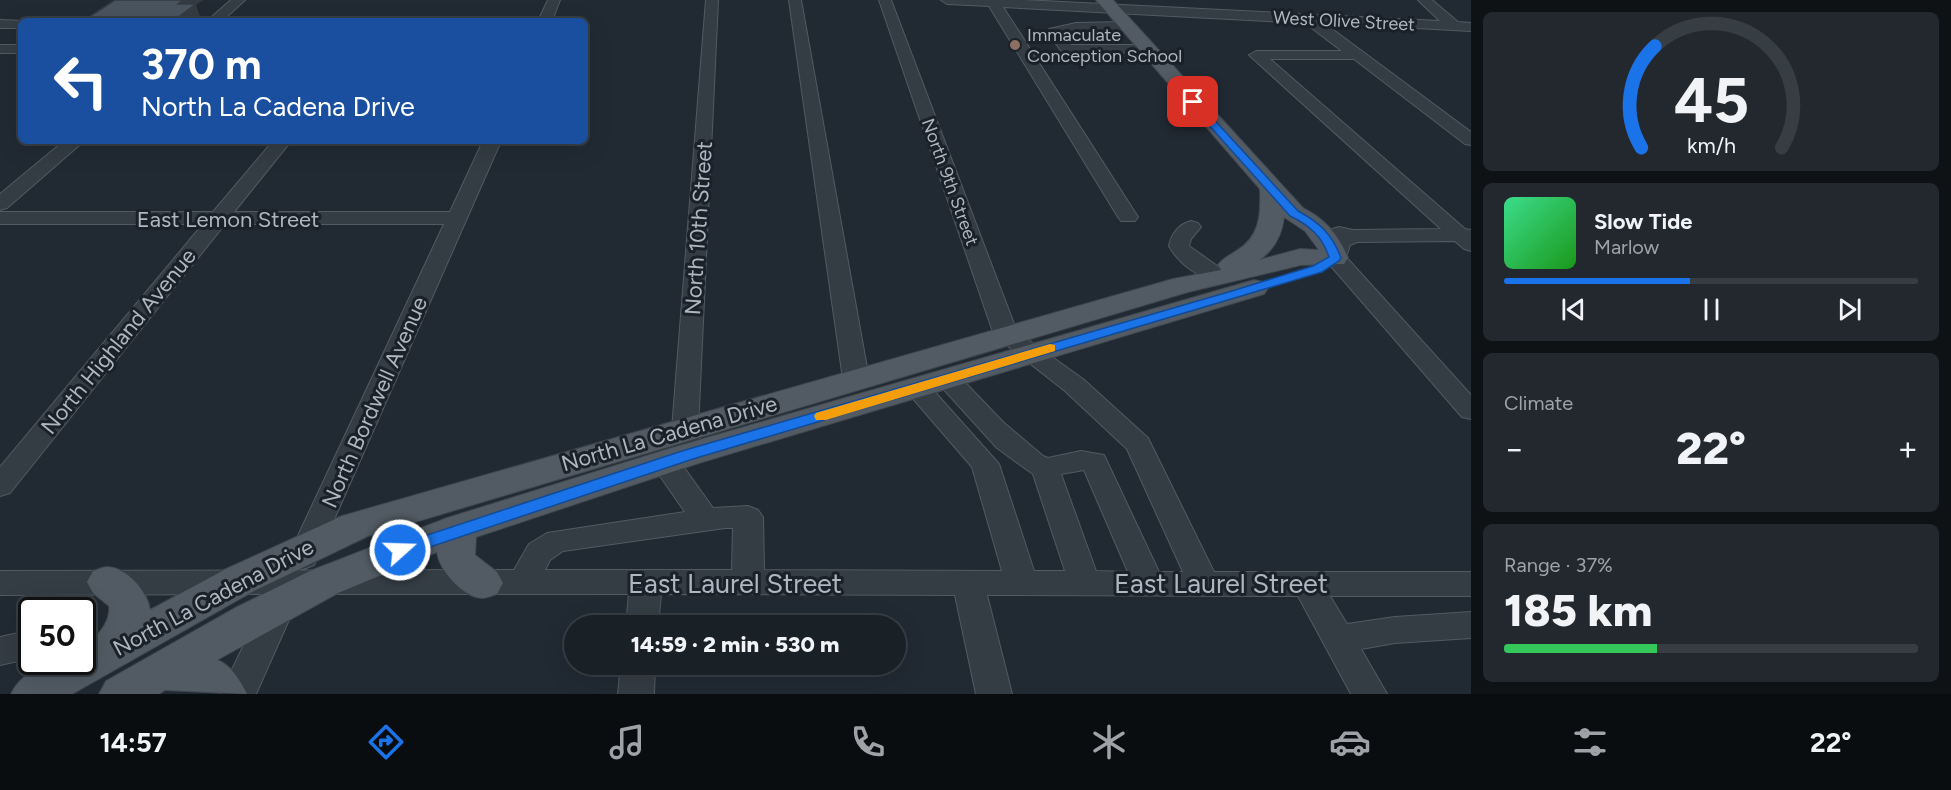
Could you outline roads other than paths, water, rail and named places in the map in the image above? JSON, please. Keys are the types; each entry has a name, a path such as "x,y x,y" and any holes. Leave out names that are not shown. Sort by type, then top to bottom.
{"main road":[{"path":"1107,4 1272,189 1303,218 1293,221 1315,247 1344,247"},
{"path":"1182,285 1244,259 1264,243 1272,225 1272,189"},
{"name":"North La Cadena Drive","path":"121,694 298,589 679,449 856,379 1018,345 1308,272 1344,247"},
{"name":"North La Cadena Drive","path":"33,694 238,581 355,526 679,449 932,383 1018,345 1182,285 1230,276 1300,256 1344,247"},
{"path":"460,528 455,546 457,561 483,583"},
{"path":"105,654 122,633 130,614 127,598 107,582"},
{"path":"159,672 209,675 225,694"}],"street":[{"path":"218,18 239,0"},
{"path":"546,18 554,0"},
{"name":"North 10th Street","path":"679,449 712,0"},
{"path":"795,0 856,379"},
{"name":"North 9th Street","path":"885,0 1018,345"},
{"name":"West Olive Street","path":"947,0 1107,4 1225,14 1471,27"},
{"path":"1216,0 1225,14"},
{"path":"1424,0 1454,26"},
{"path":"1004,2 1128,217"},
{"path":"1332,7 1345,21"},
{"path":"1309,19 1471,140"},
{"path":"0,24 18,24"},
{"path":"1076,27 1136,38 1072,49 1063,47 1054,31 1076,27"},
{"path":"1355,55 1256,55 1467,239"},
{"path":"0,204 71,144"},
{"name":"North Highland Avenue","path":"0,486 280,144"},
{"name":"North Bordwell Avenue","path":"238,694 298,589 308,547 491,144"},
{"name":"East Lemon Street","path":"0,218 457,218"},
{"path":"1191,227 1181,237 1179,246 1185,254 1212,273"},
{"path":"1344,247 1467,239"},
{"path":"1344,247 1471,411"},
{"path":"1018,345 1074,385 1138,444 1204,584"},
{"path":"932,383 1011,444 1033,464 1045,468 1081,460 1094,462 1149,584"},
{"path":"932,383 985,464 1022,584"},
{"path":"679,449 681,482 705,520"},
{"path":"1045,468 1085,584"},
{"path":"525,583 532,559 544,546 558,541 705,520 748,518 748,584"},
{"name":"East Laurel Street","path":"0,583 238,581 298,589 483,583 1471,584"},
{"path":"643,615 645,584"},
{"path":"968,584 994,694"},
{"path":"1307,584 1369,694"},
{"path":"1338,639 1395,630 1471,625"},
{"path":"0,651 18,647"},
{"path":"636,694 637,675"}],"place":[{"name":"Immaculate Conception School","path":"1015,45"}]}
